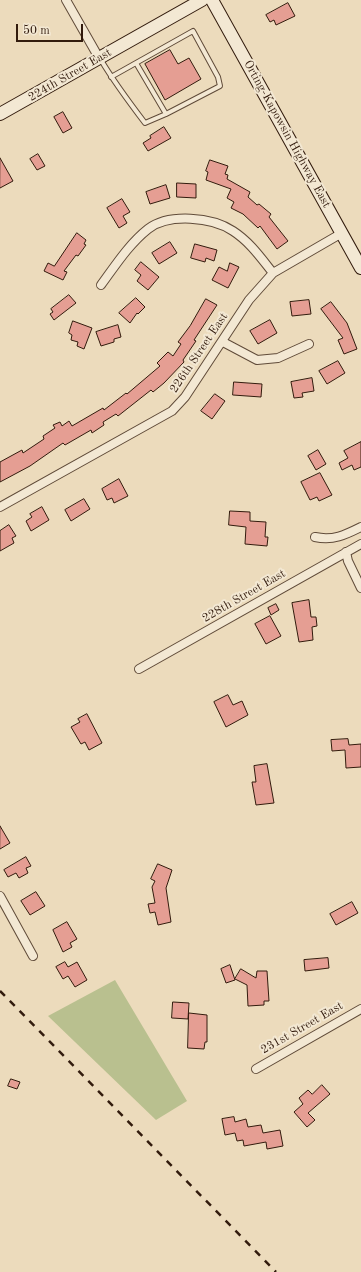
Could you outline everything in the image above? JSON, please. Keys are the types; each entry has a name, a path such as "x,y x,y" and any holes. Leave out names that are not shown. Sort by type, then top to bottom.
{"main road":[{"name":"224th Street East","path":"0,114 202,0"},
{"name":"Orting-Kapowsin Highway East","path":"212,0 361,268"}],"street":[{"path":"66,0 99,58"},
{"path":"101,285 131,245 142,234 155,224 170,219 201,221 232,230 252,246 273,273"},
{"name":"226th Street East","path":"0,507 172,410 185,397 258,288 273,273 342,233"},
{"path":"223,342 257,360 278,358 309,344"},
{"path":"315,538 326,540 335,538 361,527"},
{"name":"228th Street East","path":"139,669 361,544"},
{"path":"346,552 348,561 361,588"},
{"path":"0,896 33,956"},
{"name":"231st Street East","path":"256,1069 361,1009"}],"lane":[{"path":"99,58 111,77 145,123 166,114 220,86 218,77 193,31 111,77"},
{"path":"136,63 166,114"}],"green space":[{"path":"115,980 187,1101 156,1120 48,1016"}],"building":[{"path":"288,3 295,16 276,25 274,20 270,22 266,15"},
{"path":"170,50 178,64 189,58 201,79 165,100 145,64"},
{"path":"63,112 72,128 63,133 54,117"},
{"path":"164,127 171,138 148,151 143,143 151,138 150,136"},
{"path":"38,154 45,166 37,170 30,159"},
{"path":"0,158 13,181 0,188"},
{"path":"210,160 228,166 225,174 228,175 227,179 250,192 248,197 271,214 269,217 288,241 277,249 260,226 258,228 243,214 231,208 234,202 227,198 231,189 206,180 208,172 206,171"},
{"path":"177,183 196,184 196,198 177,197"},
{"path":"166,185 170,198 150,204 146,192"},
{"path":"122,199 130,212 123,216 127,223 119,228 107,208"},
{"path":"77,233 86,240 84,244 86,245 64,271 67,272 63,280 44,271 48,263 54,266"},
{"path":"170,242 177,253 159,264 152,253"},
{"path":"195,244 217,250 214,261 206,258 205,262 191,258"},
{"path":"141,262 159,277 148,290 137,281 141,275 135,270"},
{"path":"230,263 239,267 228,288 212,280 219,267 227,271"},
{"path":"69,295 76,303 54,320 50,314 53,312 51,309"},
{"path":"136,298 145,307 138,314 137,313 130,323 119,313"},
{"path":"206,299 217,305 194,340 196,341 183,360 184,362 164,383 153,392 151,390 118,416 116,414 103,422 104,425 92,433 91,430 65,445 63,443 30,466 0,482 0,462 22,450 23,453 44,439 43,436 55,428 53,425 60,422 62,426 69,421 72,426 103,408 104,410 126,393 127,394 160,366 157,363 168,352 173,356 181,344 178,342 190,326"},
{"path":"309,300 311,314 292,316 290,302"},
{"path":"331,302 347,323 357,349 344,354 338,340 343,338 321,309"},
{"path":"270,320 277,333 258,344 250,331"},
{"path":"73,321 92,328 84,349 77,346 78,342 71,340 72,335 69,333"},
{"path":"118,325 121,337 114,339 114,342 101,346 96,332"},
{"path":"338,361 345,373 327,384 319,371"},
{"path":"312,378 314,391 302,393 303,397 294,398 291,382"},
{"path":"234,382 262,384 261,397 233,395"},
{"path":"215,394 225,401 212,419 201,411"},
{"path":"361,442 361,467 354,470 352,465 342,470 339,463 348,458 344,451"},
{"path":"318,450 326,464 316,470 308,456"},
{"path":"320,473 332,495 319,501 317,497 310,500 301,482"},
{"path":"119,479 128,496 114,503 112,498 107,500 102,489"},
{"path":"84,499 90,509 71,521 65,510"},
{"path":"42,507 49,520 31,531 26,521 32,517 30,514"},
{"path":"230,511 250,512 250,521 266,522 265,537 268,537 267,546 245,544 246,527 229,525"},
{"path":"9,525 16,536 12,538 14,543 0,551 0,531"},
{"path":"309,600 311,617 316,617 317,626 312,627 313,640 299,642 292,603"},
{"path":"276,604 279,610 271,615 268,608"},
{"path":"270,616 281,636 266,644 255,624"},
{"path":"228,695 233,705 242,701 248,715 226,727 214,702"},
{"path":"87,714 102,743 89,750 85,742 81,744 71,727 80,722 78,719"},
{"path":"348,739 349,745 361,744 361,767 346,768 345,750 332,751 331,740"},
{"path":"267,764 274,803 256,805 252,782 256,782 254,766"},
{"path":"0,826 10,843 0,849"},
{"path":"26,857 31,866 26,868 28,873 19,878 16,873 8,877 4,870"},
{"path":"158,864 172,870 166,888 171,922 158,925 155,912 150,913 148,904 155,903 152,887 155,881 151,879"},
{"path":"36,892 45,906 30,915 21,901"},
{"path":"352,902 358,913 336,925 330,914"},
{"path":"67,922 77,939 70,943 72,947 63,952 53,930"},
{"path":"328,958 329,968 305,971 304,960"},
{"path":"65,962 68,967 77,962 87,980 75,987 68,976 63,979 56,967"},
{"path":"230,965 235,980 226,983 221,969"},
{"path":"241,969 256,978 257,971 267,971 269,1001 264,1001 264,1005 248,1006 247,985 235,979"},
{"path":"173,1002 189,1003 188,1019 172,1018"},
{"path":"189,1013 207,1015 207,1042 205,1042 204,1049 188,1048"},
{"path":"11,1079 20,1082 17,1089 8,1086"},
{"path":"322,1085 330,1094 308,1113 315,1120 307,1127 294,1112 303,1104 299,1098 308,1090 312,1094"},
{"path":"234,1117 235,1122 246,1119 248,1127 261,1125 263,1133 280,1130 283,1146 267,1149 266,1142 244,1146 243,1140 237,1141 235,1133 225,1135 222,1119"}],"railway":[{"path":"0,991 276,1272"}]}
